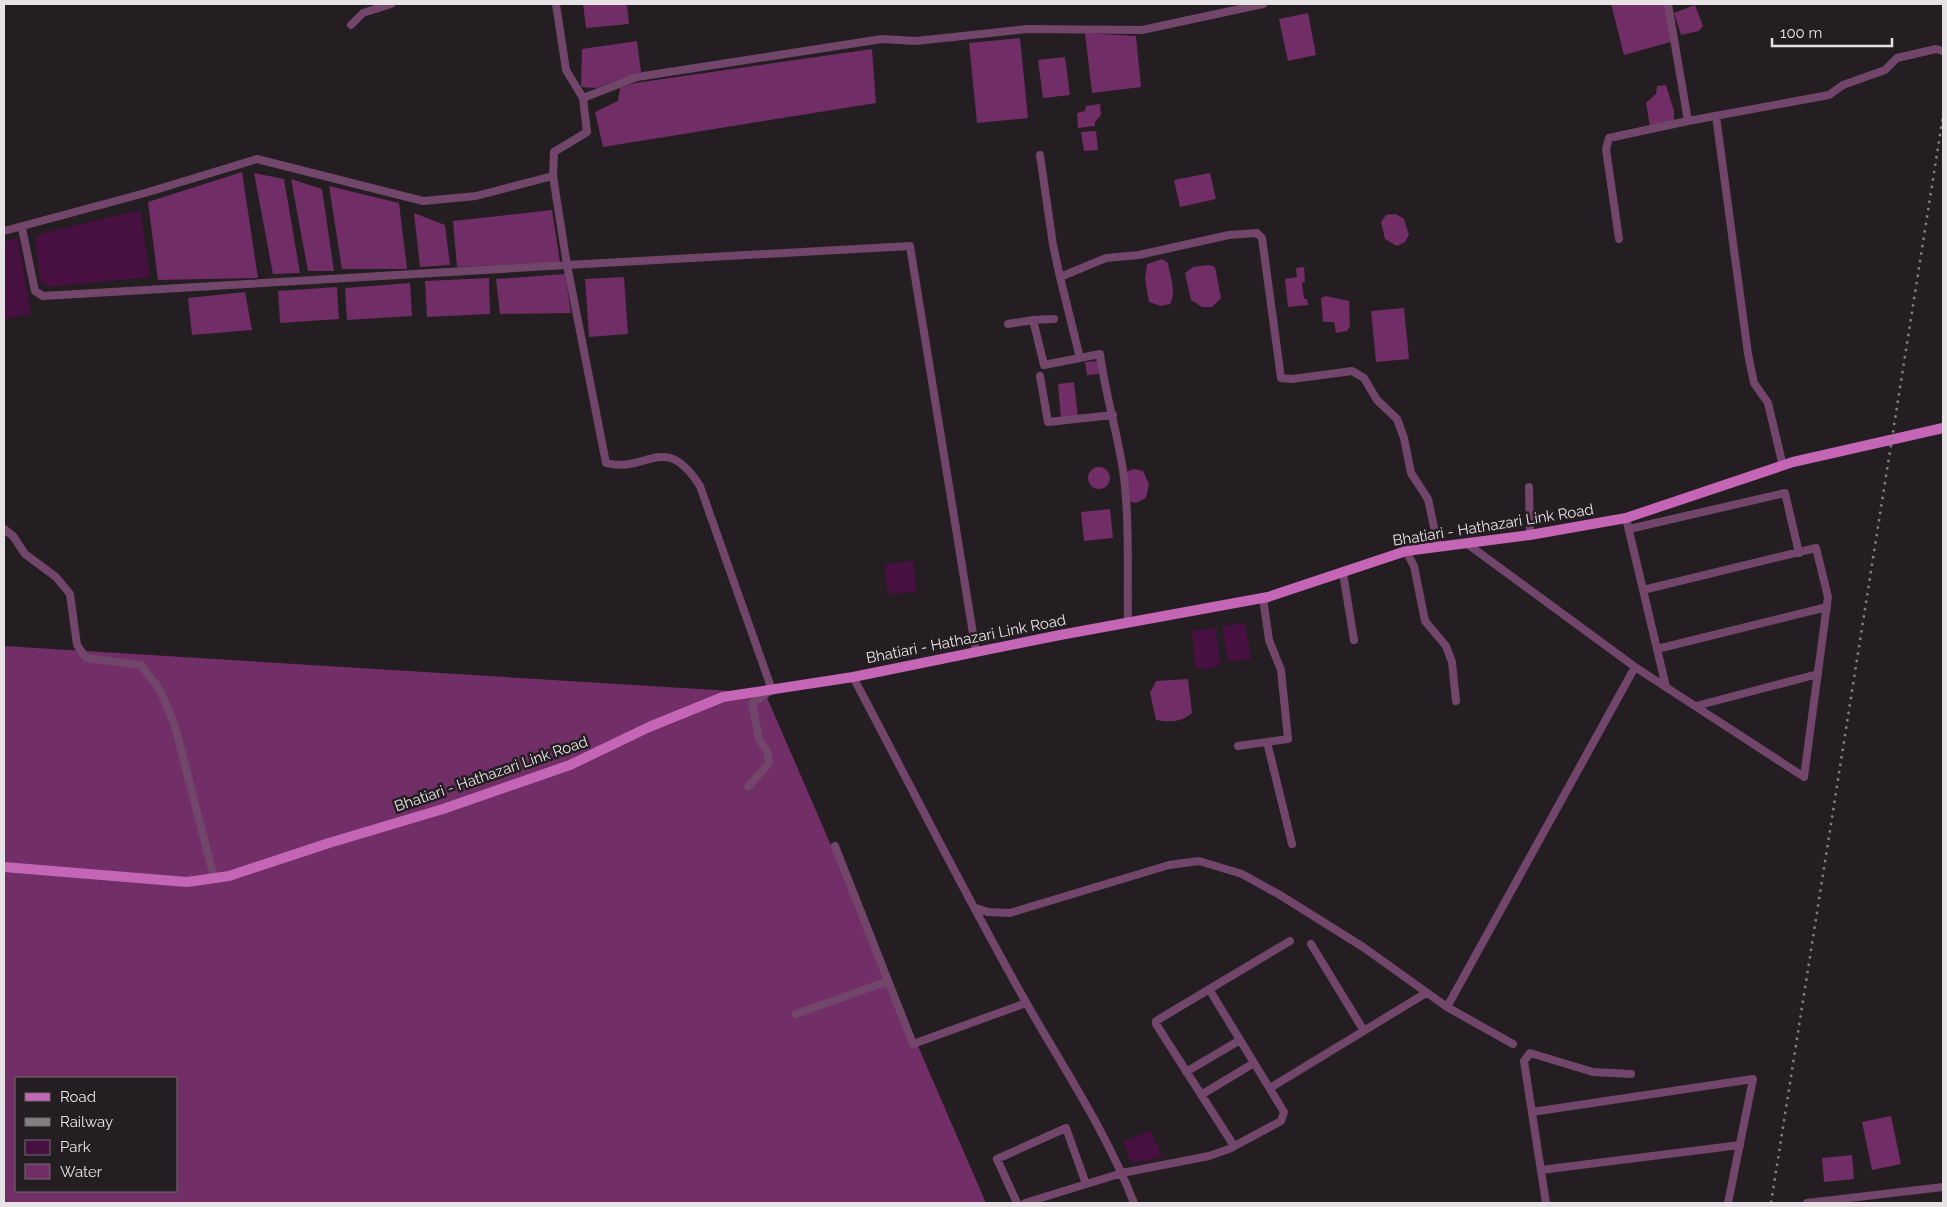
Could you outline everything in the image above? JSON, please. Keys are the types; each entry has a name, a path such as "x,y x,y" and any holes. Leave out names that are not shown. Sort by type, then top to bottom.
{"main road":[{"name":"Bhatiari - Hathazari Link Road","path":"4,866 187,882 229,876 444,809 570,765 649,727 722,697 853,677 1128,622 1262,598 1406,551 1530,535 1626,518 1783,466 1943,428"}],"street":[{"path":"351,25 363,13 391,4"},
{"path":"556,4 566,70 583,98 587,132 554,152 553,176 566,265 606,463 614,465 654,457 672,458 688,467 700,486 772,690 752,703 759,739 767,751 769,763 748,787"},
{"path":"583,98 637,77 882,39 916,41 1028,29 1142,30 1263,4"},
{"path":"1668,4 1688,121"},
{"path":"1619,239 1606,149 1609,138 1688,121 1829,96 1843,85 1885,70 1897,58 1936,49 1943,51"},
{"path":"1716,116 1748,354 1754,382 1768,403 1783,466"},
{"path":"1040,155 1052,245 1080,358"},
{"path":"4,231 22,228 257,159 423,201 476,196 553,176"},
{"path":"22,228 35,290 43,296 910,246 976,652"},
{"path":"1060,277 1106,258 1139,255 1229,235 1257,233 1262,238 1281,378 1292,379 1352,371 1364,378 1378,400 1397,419 1404,438 1411,473 1428,499 1438,546"},
{"path":"1008,324 1054,319"},
{"path":"1033,320 1044,365 1100,354 1104,384 1113,415 1123,473 1128,622"},
{"path":"1040,376 1048,422 1113,415"},
{"path":"1529,487 1530,535"},
{"path":"1628,530 1785,493 1799,552"},
{"path":"1626,518 1666,687"},
{"path":"4,529 13,536 25,554 56,577 70,594 77,646 86,658 141,665 160,690 175,726 214,878"},
{"path":"1466,543 1634,666 1804,777 1828,597 1816,548 1643,590"},
{"path":"1406,551 1414,566 1425,621 1446,646 1452,662 1456,701"},
{"path":"1343,572 1354,640"},
{"path":"1238,746 1288,739 1281,670 1269,640 1262,598"},
{"path":"1657,649 1826,607"},
{"path":"1447,1006 1634,666"},
{"path":"1696,706 1818,674"},
{"path":"853,677 1026,1003 1076,1087 1122,1173 1134,1203"},
{"path":"1267,742 1292,844"},
{"path":"836,846 912,1044 1026,1003"},
{"path":"976,908 988,912 1010,913 1169,865 1199,861 1242,874 1280,895 1363,947 1426,993 1513,1044"},
{"path":"1234,1146 1186,1072 1156,1021 1290,941"},
{"path":"1311,944 1364,1031"},
{"path":"796,1014 888,981"},
{"path":"1025,1203 1122,1173 1209,1156 1234,1146 1284,1117 1284,1112 1270,1088 1209,989"},
{"path":"1270,1088 1426,993"},
{"path":"1186,1072 1240,1040"},
{"path":"1546,1203 1524,1061 1530,1053 1593,1072 1631,1074"},
{"path":"1201,1095 1254,1063"},
{"path":"1532,1112 1753,1079 1728,1203"},
{"path":"1017,1203 997,1159 1066,1128 1086,1184"},
{"path":"1541,1170 1740,1145"},
{"path":"1807,1203 1943,1187"}],"green space":[{"path":"140,210 150,277 48,287 40,281 35,239 43,233"},
{"path":"18,238 31,314 4,319 4,241"},
{"path":"913,561 916,592 889,594 885,576 886,564"},
{"path":"1245,623 1251,660 1228,661 1222,627"},
{"path":"1215,628 1221,664 1209,669 1195,668 1192,631"},
{"path":"1150,1130 1162,1156 1147,1161 1131,1162 1123,1142"}],"shaded area":[{"path":"4,646 765,693 986,1203 4,1203"}],"water":[{"path":"583,4 627,4 629,24 586,28"},
{"path":"1611,4 1665,4 1671,42 1624,55"},
{"path":"1695,5 1703,26 1699,31 1681,35 1674,13"},
{"path":"1308,13 1316,55 1288,61 1279,19"},
{"path":"1085,33 1136,36 1141,87 1092,93"},
{"path":"1020,38 1028,118 977,123 969,43"},
{"path":"637,41 641,72 596,88 581,87 582,49"},
{"path":"872,49 876,103 603,147 595,112 618,101 620,88 635,83"},
{"path":"1065,57 1070,95 1043,98 1038,60"},
{"path":"1666,85 1674,111 1674,121 1650,127 1646,103 1656,94 1657,86"},
{"path":"1100,104 1101,115 1095,122 1095,126 1078,128 1077,113 1085,111 1086,106"},
{"path":"1096,131 1098,150 1084,151 1081,132"},
{"path":"242,172 258,278 158,280 148,202"},
{"path":"254,173 284,179 300,273 273,274"},
{"path":"1210,173 1216,199 1180,207 1174,180"},
{"path":"291,179 322,189 334,271 308,271"},
{"path":"329,186 399,203 407,269 342,269"},
{"path":"552,210 560,262 457,267 453,221"},
{"path":"414,213 445,225 450,265 420,267"},
{"path":"1396,214 1404,219 1409,235 1405,242 1397,246 1385,239 1381,222 1386,215"},
{"path":"1162,259 1168,263 1173,294 1170,304 1161,306 1149,302 1145,279 1147,264"},
{"path":"1209,265 1215,267 1221,298 1212,307 1202,307 1191,300 1185,273 1193,267"},
{"path":"1304,267 1305,282 1302,283 1304,299 1307,299 1308,305 1288,307 1285,279 1297,277 1296,268"},
{"path":"565,274 571,313 500,314 496,279"},
{"path":"624,277 628,334 589,337 585,279"},
{"path":"489,278 490,314 427,317 425,281"},
{"path":"410,283 412,316 347,320 345,288"},
{"path":"337,287 339,319 280,323 278,291"},
{"path":"245,292 252,330 192,335 188,298"},
{"path":"1326,296 1349,301 1350,326 1347,331 1336,333 1334,322 1323,322 1321,298"},
{"path":"1404,308 1409,359 1376,362 1371,311"},
{"path":"1098,361 1099,374 1087,375 1085,362"},
{"path":"1074,382 1078,417 1061,419 1058,384"},
{"path":"1099,467 1107,470 1110,478 1107,486 1099,489 1091,486 1088,478 1091,470"},
{"path":"1134,469 1143,471 1149,484 1146,498 1136,503 1128,501 1125,476 1128,471"},
{"path":"1110,509 1113,538 1084,541 1081,512"},
{"path":"1188,679 1192,713 1183,719 1175,721 1156,720 1150,693 1156,681"},
{"path":"1891,1116 1901,1164 1872,1170 1862,1122"},
{"path":"1852,1155 1854,1179 1824,1182 1822,1158"}],"railway":[{"path":"1771,1203 1943,116"}]}
